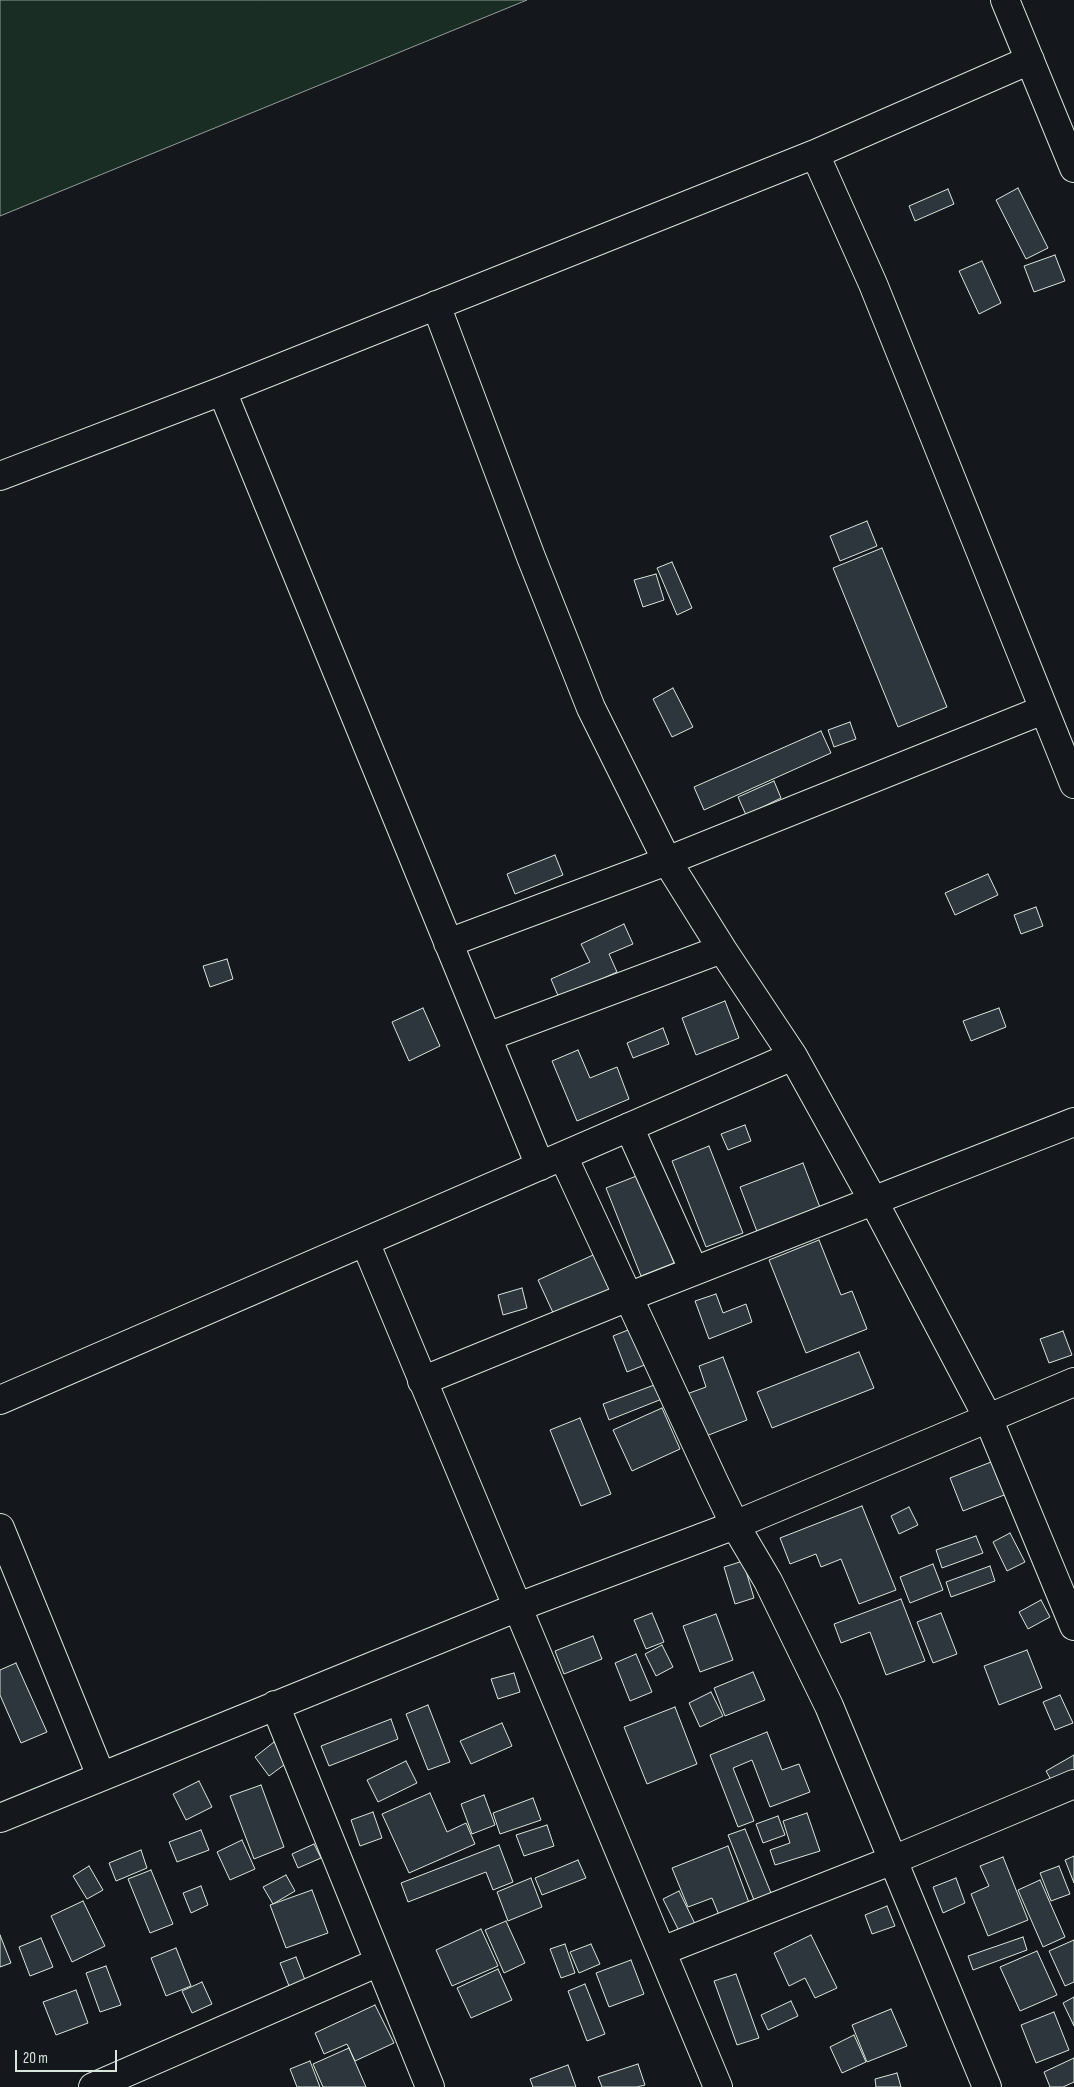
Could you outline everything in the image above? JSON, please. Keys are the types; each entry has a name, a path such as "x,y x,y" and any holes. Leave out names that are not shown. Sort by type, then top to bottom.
{"street":[{"path":"1006,0 1074,168"},
{"path":"0,476 222,391 815,154 1030,60"},
{"path":"815,154 873,284 1074,784"},
{"path":"436,305 531,557 591,708 667,861 722,949 793,1056 874,1202 988,1418 1074,1626"},
{"path":"222,391 487,1037 552,1161 628,1297 735,1525 768,1580 796,1636 829,1706 987,2087"},
{"path":"448,943 667,861 1043,710"},
{"path":"487,1037 722,949"},
{"path":"0,1400 793,1056"},
{"path":"422,1381 628,1297 1074,1122"},
{"path":"630,1127 694,1271"},
{"path":"365,1242 718,2087"},
{"path":"0,1818 518,1607 735,1525 1074,1382"},
{"path":"0,1528 101,1776"},
{"path":"275,1706 430,2087"},
{"path":"662,1950 893,1860 1074,1784"},
{"path":"92,2087 143,2077 379,1962"}],"green space":[{"path":"0,0 527,0 0,216"}],"building":[{"path":"1018,188 1048,248 1026,259 996,200"},
{"path":"948,189 954,204 915,221 909,206"},
{"path":"1055,255 1065,281 1034,292 1024,266"},
{"path":"982,261 1001,303 979,314 959,271"},
{"path":"867,521 877,546 840,561 830,536"},
{"path":"882,548 947,707 898,727 833,568"},
{"path":"672,562 692,608 677,615 657,568"},
{"path":"656,574 664,600 643,607 634,580"},
{"path":"673,688 693,727 672,737 653,699"},
{"path":"850,722 856,739 834,747 828,730"},
{"path":"821,731 831,753 704,810 694,787"},
{"path":"774,781 781,798 746,815 738,797"},
{"path":"555,855 563,875 515,894 507,874"},
{"path":"988,874 998,895 955,915 945,893"},
{"path":"1036,907 1043,926 1021,934 1014,915"},
{"path":"624,924 633,944 609,954 617,972 559,998 551,979 590,962 581,944"},
{"path":"227,959 233,979 210,987 203,966"},
{"path":"725,1001 739,1038 696,1055 682,1018"},
{"path":"423,1008 440,1046 409,1061 392,1022"},
{"path":"999,1008 1006,1027 971,1041 963,1021"},
{"path":"663,1028 669,1044 633,1058 627,1043"},
{"path":"578,1050 590,1078 617,1067 629,1099 577,1121 552,1061"},
{"path":"745,1125 751,1141 728,1150 721,1134"},
{"path":"709,1146 743,1233 706,1247 672,1161"},
{"path":"803,1163 824,1218 761,1242 740,1187"},
{"path":"639,1175 674,1263 641,1276 606,1188"},
{"path":"819,1240 841,1295 852,1291 867,1329 806,1353 769,1260"},
{"path":"602,1251 619,1287 555,1317 538,1280"},
{"path":"522,1288 527,1308 503,1315 498,1295"},
{"path":"716,1294 723,1313 746,1304 752,1322 709,1339 695,1301"},
{"path":"633,1328 647,1364 627,1372 613,1336"},
{"path":"1063,1331 1072,1355 1049,1363 1040,1339"},
{"path":"859,1352 874,1388 772,1428 757,1392"},
{"path":"723,1357 747,1420 701,1438 684,1395 706,1387 699,1366"},
{"path":"657,1384 662,1399 609,1420 603,1404"},
{"path":"662,1408 680,1449 632,1471 613,1430"},
{"path":"580,1418 611,1494 581,1506 550,1430"},
{"path":"1004,1457 1017,1490 963,1511 950,1478"},
{"path":"862,1506 896,1590 859,1604 841,1559 821,1567 816,1554 790,1564 780,1538"},
{"path":"909,1507 918,1525 899,1534 891,1516"},
{"path":"1010,1533 1025,1562 1007,1571 993,1542"},
{"path":"976,1536 983,1553 942,1568 936,1550"},
{"path":"743,1561 754,1598 735,1604 724,1567"},
{"path":"933,1564 943,1590 910,1603 900,1577"},
{"path":"990,1566 995,1581 951,1597 946,1582"},
{"path":"901,1599 925,1661 886,1675 870,1632 841,1643 834,1624"},
{"path":"1041,1600 1050,1617 1028,1629 1019,1612"},
{"path":"652,1613 664,1642 646,1649 634,1620"},
{"path":"941,1613 957,1654 933,1663 917,1622"},
{"path":"716,1614 733,1660 700,1672 683,1626"},
{"path":"593,1636 602,1659 564,1674 555,1651"},
{"path":"662,1645 673,1667 656,1676 645,1654"},
{"path":"1027,1650 1042,1688 999,1705 984,1666"},
{"path":"636,1654 652,1692 630,1701 615,1663"},
{"path":"16,1663 47,1732 21,1743 0,1695 0,1670"},
{"path":"753,1672 765,1700 725,1716 714,1688"},
{"path":"514,1673 520,1692 498,1699 491,1679"},
{"path":"711,1692 723,1716 700,1727 689,1703"},
{"path":"1060,1695 1073,1723 1055,1730 1043,1702"},
{"path":"428,1705 450,1762 428,1770 406,1714"},
{"path":"675,1707 697,1764 647,1784 624,1727"},
{"path":"391,1719 398,1739 329,1766 321,1746"},
{"path":"502,1723 512,1746 471,1764 460,1741"},
{"path":"767,1732 782,1770 799,1764 810,1792 770,1807 752,1760 733,1768 754,1821 738,1827 710,1755"},
{"path":"274,1742 288,1762 269,1776 255,1757"},
{"path":"1074,1755 1074,1774 1054,1785 1046,1771"},
{"path":"406,1761 417,1783 378,1802 367,1780"},
{"path":"199,1781 212,1807 186,1820 173,1794"},
{"path":"261,1785 284,1847 254,1859 230,1796"},
{"path":"430,1793 447,1832 466,1823 475,1844 409,1873 382,1814"},
{"path":"484,1795 495,1825 472,1834 461,1804"},
{"path":"533,1798 541,1820 500,1834 493,1813"},
{"path":"373,1812 382,1838 360,1846 351,1820"},
{"path":"807,1813 820,1851 775,1865 770,1850 790,1843 783,1821"},
{"path":"778,1816 785,1835 763,1843 756,1824"},
{"path":"547,1825 554,1846 524,1856 516,1835"},
{"path":"745,1829 771,1893 754,1900 728,1835"},
{"path":"201,1830 209,1850 177,1862 169,1842"},
{"path":"242,1840 255,1869 230,1880 217,1852"},
{"path":"314,1844 321,1858 298,1868 292,1854"},
{"path":"499,1845 513,1882 493,1890 486,1872 408,1902 401,1883"},
{"path":"728,1846 751,1908 721,1920 712,1898 688,1907 672,1868"},
{"path":"141,1850 147,1868 116,1881 109,1863"},
{"path":"1074,1856 1074,1883 1065,1860"},
{"path":"1003,1857 1028,1920 988,1936 971,1894 989,1886 980,1866"},
{"path":"578,1860 586,1878 542,1895 535,1878"},
{"path":"89,1866 103,1890 87,1899 73,1876"},
{"path":"1059,1866 1070,1894 1051,1901 1040,1873"},
{"path":"151,1870 173,1924 150,1933 128,1879"},
{"path":"286,1875 295,1891 273,1904 263,1887"},
{"path":"531,1878 542,1907 508,1921 497,1892"},
{"path":"956,1878 965,1903 943,1913 933,1887"},
{"path":"1040,1880 1065,1937 1043,1947 1018,1890"},
{"path":"201,1886 208,1905 191,1913 183,1893"},
{"path":"312,1890 328,1933 286,1948 270,1905"},
{"path":"679,1891 698,1930 682,1937 663,1899"},
{"path":"83,1901 105,1946 72,1962 51,1916"},
{"path":"887,1906 895,1926 872,1934 865,1915"},
{"path":"506,1921 525,1963 504,1973 485,1930"},
{"path":"481,1929 498,1966 452,1986 436,1950"},
{"path":"0,1935 11,1963 0,1967"},
{"path":"811,1935 837,1988 815,1998 805,1978 789,1986 774,1953"},
{"path":"1023,1937 1027,1950 973,1970 968,1956"},
{"path":"41,1938 53,1967 30,1976 19,1947"},
{"path":"1074,1940 1074,1982 1065,1986 1049,1951"},
{"path":"565,1944 575,1973 561,1978 550,1949"},
{"path":"591,1944 600,1964 579,1973 570,1952"},
{"path":"176,1948 191,1986 166,1996 151,1958"},
{"path":"1037,1951 1057,1995 1020,2011 1000,1967"},
{"path":"296,1957 305,1980 289,1986 280,1963"},
{"path":"631,1960 644,1994 609,2007 596,1973"},
{"path":"106,1966 121,2005 100,2012 86,1973"},
{"path":"498,1969 512,2000 471,2018 457,1988"},
{"path":"736,1974 759,2038 737,2045 714,1981"},
{"path":"202,1982 212,2004 192,2013 182,1991"},
{"path":"585,1984 605,2034 587,2041 568,1991"},
{"path":"76,1990 88,2023 56,2035 43,2002"},
{"path":"1074,1997 1074,2026 1063,2003"},
{"path":"791,2001 798,2016 768,2030 761,2015"},
{"path":"375,2005 394,2043 355,2061 347,2044 324,2054 315,2033"},
{"path":"891,2009 907,2046 867,2062 852,2025"},
{"path":"1054,2012 1069,2050 1036,2063 1021,2025"},
{"path":"854,2035 866,2062 842,2073 830,2047"},
{"path":"349,2048 366,2087 323,2087 313,2064"},
{"path":"1074,2058 1074,2082 1063,2087 1050,2087 1044,2072"},
{"path":"310,2061 320,2087 297,2087 290,2069"},
{"path":"638,2064 645,2085 637,2087 602,2087 598,2077"},
{"path":"568,2065 576,2087 533,2087 530,2079"},
{"path":"897,2073 901,2087 876,2087 875,2079"}]}
